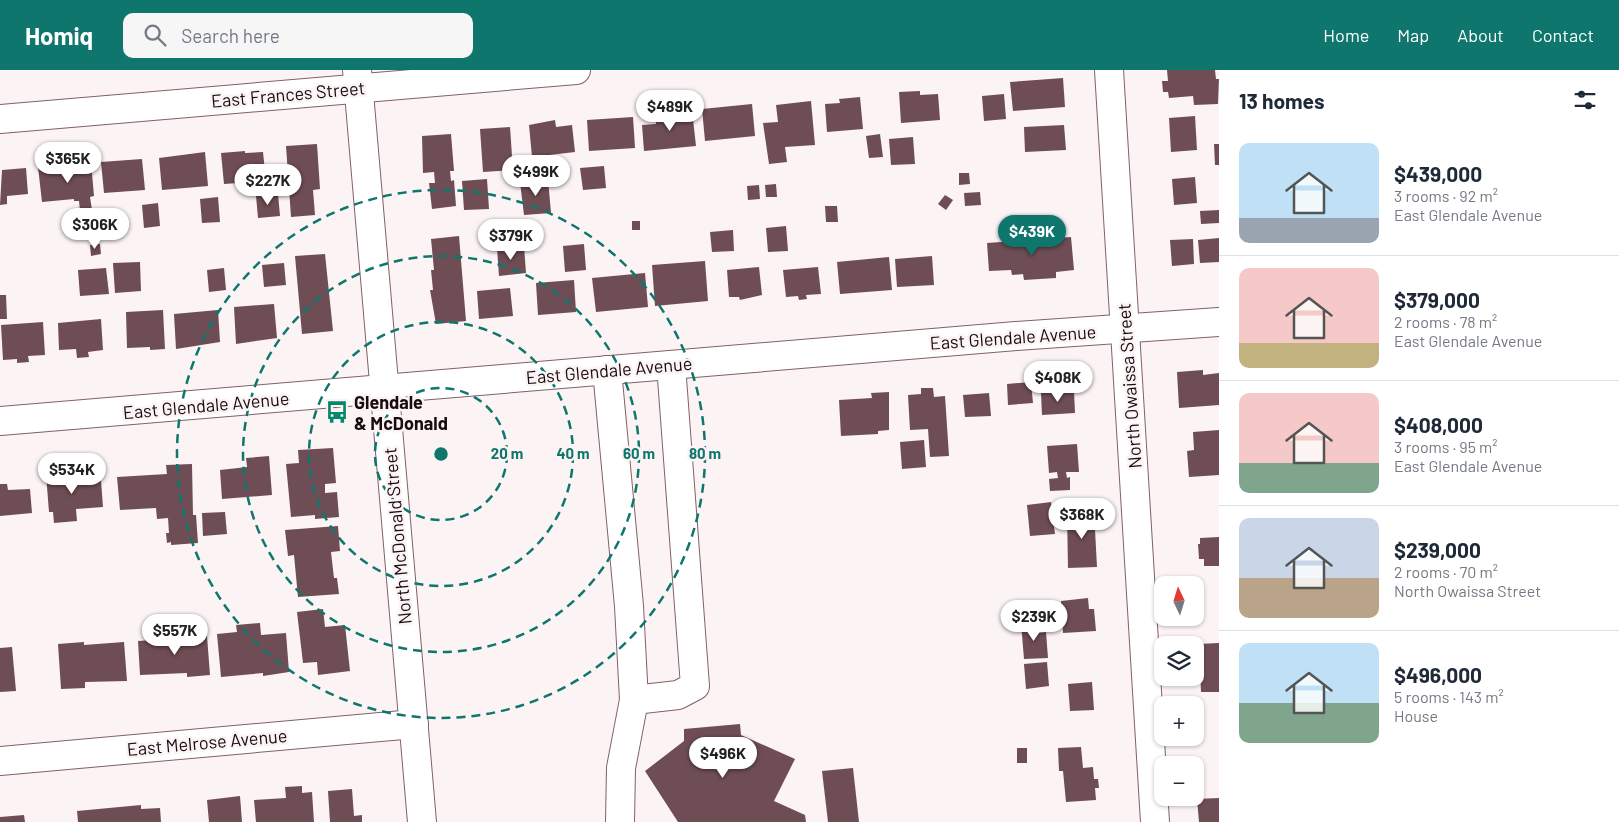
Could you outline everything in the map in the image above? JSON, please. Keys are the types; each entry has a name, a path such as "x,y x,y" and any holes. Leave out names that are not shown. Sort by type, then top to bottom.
{"street":[{"name":"East Frances Street","path":"0,119 358,79 576,70"},
{"name":"North Owaissa Street","path":"1109,70 1155,822"},
{"name":"North McDonald Street","path":"358,79 422,822"},
{"name":"East Glendale Avenue","path":"0,422 1016,336 1126,330 1219,322"},
{"path":"634,700 678,695 695,686 671,365"},
{"path":"607,370 628,606 634,700 621,768 620,822"},
{"name":"East Melrose Avenue","path":"0,761 414,724"}],"building":[{"path":"1167,70 1215,70 1216,79 1219,79 1218,104 1194,105 1193,96 1169,98 1168,92 1163,92 1162,81 1168,81"},
{"path":"1063,78 1065,107 1013,111 1010,82"},
{"path":"920,91 920,95 938,94 940,120 901,123 899,92"},
{"path":"1004,94 1006,119 984,121 982,96"},
{"path":"860,97 863,129 827,132 825,104 840,103 839,99"},
{"path":"811,101 815,145 785,147 787,162 769,164 763,123 778,122 776,105"},
{"path":"752,104 755,136 705,141 702,109"},
{"path":"692,110 696,146 644,151 642,125 656,124 655,114"},
{"path":"1195,116 1197,150 1171,152 1169,118"},
{"path":"633,117 635,148 589,151 587,120"},
{"path":"555,120 556,127 572,125 575,152 532,157 529,125"},
{"path":"1064,125 1066,150 1025,152 1024,127"},
{"path":"510,127 513,170 483,172 480,129"},
{"path":"451,134 454,171 450,171 451,181 454,180 456,206 432,209 429,183 435,183 434,172 423,173 422,136"},
{"path":"880,134 883,157 869,158 866,136"},
{"path":"913,137 915,164 891,165 889,139"},
{"path":"317,144 320,189 313,190 315,215 291,217 286,146"},
{"path":"1214,144 1219,144 1219,165 1215,165"},
{"path":"245,151 245,153 263,152 266,181 224,184 221,153"},
{"path":"205,152 208,186 162,190 159,158"},
{"path":"142,159 145,190 104,193 101,162"},
{"path":"91,162 94,196 90,197 92,210 80,211 79,201 74,201 74,199 42,202 38,167"},
{"path":"604,166 606,188 583,190 580,168"},
{"path":"26,168 28,194 7,196 7,204 0,205 2,170"},
{"path":"959,173 969,173 970,184 959,185"},
{"path":"1195,177 1197,203 1174,205 1172,179"},
{"path":"487,179 489,209 464,210 462,181"},
{"path":"548,179 551,213 524,215 520,182"},
{"path":"776,184 777,197 766,197 765,185"},
{"path":"759,185 760,199 748,200 747,186"},
{"path":"980,192 981,205 965,206 964,193"},
{"path":"278,194 280,216 258,218 256,196"},
{"path":"945,195 953,200 946,210 938,204"},
{"path":"218,197 220,222 202,223 200,199"},
{"path":"158,203 160,226 144,228 142,205"},
{"path":"825,206 837,206 838,222 826,222"},
{"path":"1219,210 1219,223 1201,224 1200,211"},
{"path":"632,221 640,221 640,230 632,230"},
{"path":"786,226 788,251 768,252 766,228"},
{"path":"733,230 734,251 712,252 710,232"},
{"path":"459,236 466,321 436,324 430,290 433,290 431,270 434,270 431,239"},
{"path":"1071,237 1074,270 1056,272 1056,278 1024,280 1023,274 1012,275 1011,270 989,271 987,243"},
{"path":"1219,238 1219,262 1200,263 1198,240"},
{"path":"1193,239 1194,264 1172,266 1170,240"},
{"path":"100,244 101,254 91,256 90,245"},
{"path":"584,244 586,270 565,272 563,246"},
{"path":"524,246 526,273 499,276 497,248"},
{"path":"325,254 333,331 302,334 295,256"},
{"path":"932,256 934,285 897,287 895,259"},
{"path":"889,257 892,290 840,294 837,262"},
{"path":"705,261 708,301 655,306 652,265"},
{"path":"140,262 141,291 115,293 113,263"},
{"path":"284,263 286,285 264,287 262,265"},
{"path":"759,267 762,295 740,300 739,297 729,297 727,270"},
{"path":"818,267 821,294 806,295 807,299 799,300 798,296 786,297 783,270"},
{"path":"106,268 109,294 80,296 78,270"},
{"path":"224,268 226,290 209,292 207,270"},
{"path":"645,273 648,307 596,312 592,278"},
{"path":"574,280 576,312 538,315 536,283"},
{"path":"510,288 513,316 479,319 477,291"},
{"path":"0,295 6,295 7,319 0,319"},
{"path":"274,304 277,338 236,344 234,307"},
{"path":"163,310 165,349 150,350 150,347 127,348 126,312"},
{"path":"218,310 220,342 176,349 174,314"},
{"path":"101,319 103,350 88,352 89,357 77,358 76,349 59,350 58,323"},
{"path":"43,322 45,355 28,356 29,362 17,363 17,359 3,360 1,325"},
{"path":"1203,370 1203,375 1219,373 1219,405 1179,408 1177,372"},
{"path":"1031,382 1033,403 1008,405 1007,384"},
{"path":"921,388 933,388 934,397 945,396 949,456 930,457 928,429 910,430 908,395 921,394"},
{"path":"1074,391 1075,413 1042,415 1041,393"},
{"path":"889,392 889,430 878,431 878,434 841,436 839,400 872,398 871,393"},
{"path":"989,393 991,416 965,417 963,395"},
{"path":"1219,430 1219,475 1189,477 1187,451 1194,450 1193,432"},
{"path":"924,440 926,467 902,469 900,442"},
{"path":"1077,444 1079,472 1066,472 1067,478 1070,477 1070,490 1050,491 1049,479 1058,478 1057,472 1049,473 1047,446"},
{"path":"333,448 336,483 325,484 325,493 337,492 339,517 315,519 315,515 291,517 286,464 299,463 298,450"},
{"path":"269,456 272,495 222,499 220,470 247,467 246,458"},
{"path":"192,464 193,515 196,515 198,543 171,545 171,542 167,543 166,533 169,533 168,518 157,519 156,508 120,510 117,477 167,474 166,465"},
{"path":"81,471 82,481 101,480 103,507 76,509 77,521 54,523 53,512 49,512 46,474"},
{"path":"0,484 7,484 8,490 30,489 32,513 0,516"},
{"path":"1051,502 1055,534 1030,536 1027,505"},
{"path":"1094,511 1097,567 1068,568 1067,512"},
{"path":"225,512 227,534 203,536 202,513"},
{"path":"338,526 340,551 331,552 334,578 337,578 339,594 298,597 294,555 288,556 285,530"},
{"path":"1219,537 1219,566 1204,566 1204,559 1199,559 1198,544 1200,544 1200,538"},
{"path":"1088,598 1089,609 1094,609 1096,631 1063,633 1061,601"},
{"path":"323,609 325,627 345,625 350,671 318,675 317,662 303,663 297,612"},
{"path":"1038,622 1039,633 1046,632 1048,658 1024,659 1021,623"},
{"path":"260,623 261,635 286,633 289,672 263,676 263,673 221,677 217,634 237,632 236,625"},
{"path":"185,630 185,638 207,636 210,675 187,677 187,673 140,675 138,641 168,639 168,632"},
{"path":"84,642 84,645 124,642 127,681 85,682 85,688 61,689 58,644"},
{"path":"1219,643 1219,692 1201,692 1201,686 1204,686 1204,644"},
{"path":"12,647 16,691 0,692 0,648"},
{"path":"1047,662 1049,686 1026,689 1024,664"},
{"path":"1092,682 1094,710 1070,711 1068,684"},
{"path":"740,724 741,735 795,759 774,801 805,815 806,822 678,822 645,771 684,741 684,729"},
{"path":"1081,747 1083,768 1093,767 1094,779 1098,779 1099,788 1095,788 1096,800 1066,802 1063,771 1059,771 1058,748"},
{"path":"1017,748 1027,748 1027,763 1017,763"},
{"path":"853,768 859,822 828,822 822,771"},
{"path":"302,786 302,793 312,792 314,822 256,822 254,800 286,798 285,787"},
{"path":"352,789 354,816 362,815 362,822 330,822 328,791"},
{"path":"240,796 242,822 209,822 207,800"},
{"path":"1219,798 1219,822 1199,822 1198,806 1204,806 1204,799"},
{"path":"141,805 141,809 160,808 161,822 78,822 77,811"},
{"path":"24,815 25,822 0,822 0,817"}],"place":[{"name":"Glendale & McDonald","path":"337,412"}]}
